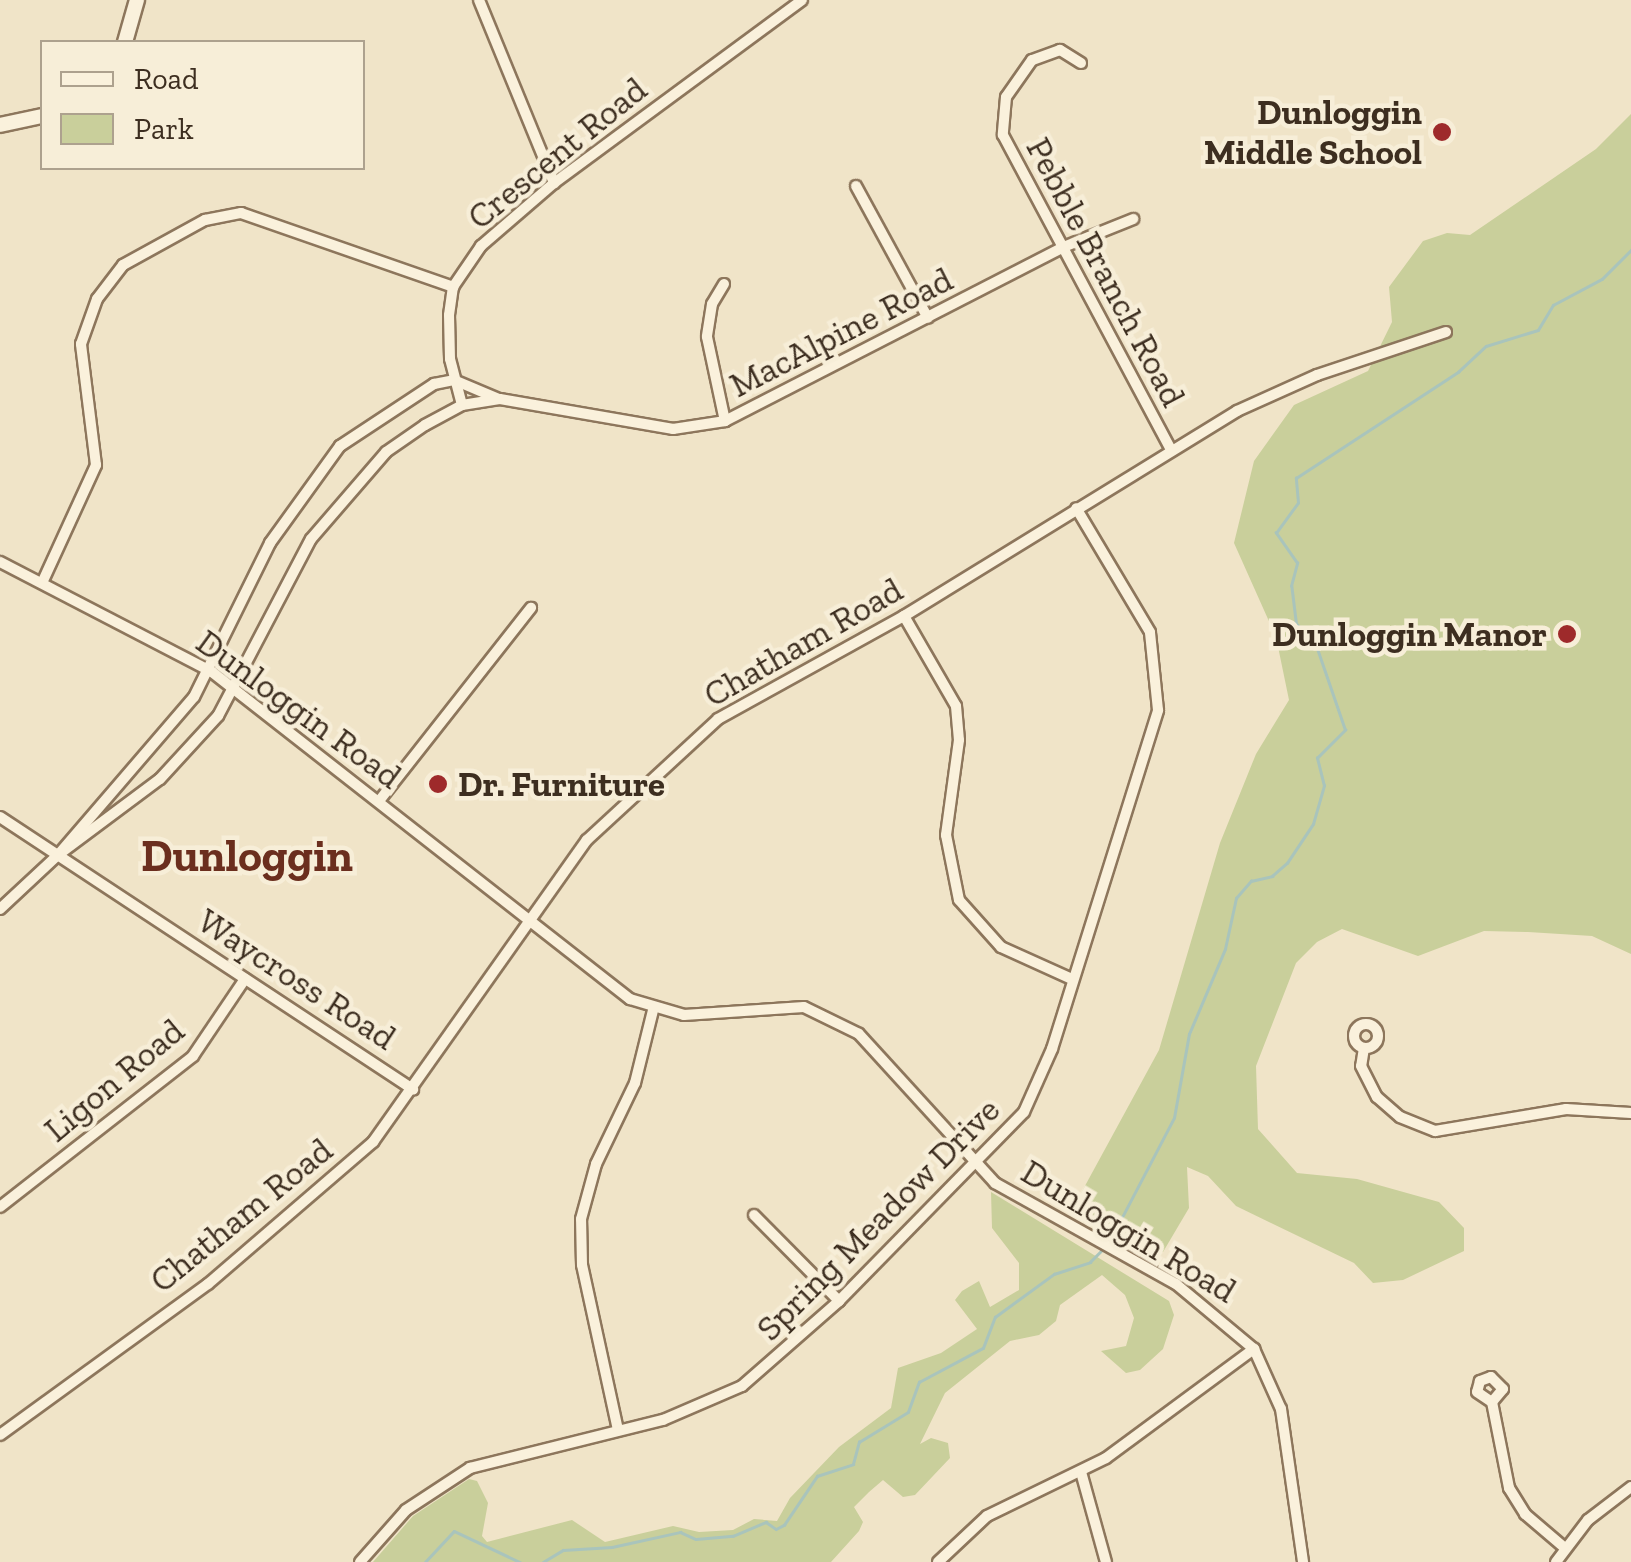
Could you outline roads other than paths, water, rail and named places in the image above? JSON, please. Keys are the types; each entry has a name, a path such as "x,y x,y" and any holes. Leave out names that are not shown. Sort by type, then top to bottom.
{"street":[{"path":"126,40 137,0"},
{"path":"480,0 554,183"},
{"name":"Crescent Road","path":"452,287 480,246 554,183 802,0"},
{"name":"Pebble Branch Road","path":"1080,63 1060,50 1039,54 1014,80 1002,111 1003,135 1172,451"},
{"path":"0,124 40,116"},
{"path":"856,186 928,318"},
{"path":"42,583 96,465 96,425 82,366 86,323 108,280 138,254 205,220 241,213 452,287 448,335 462,405"},
{"name":"MacAlpine Road","path":"0,910 58,854 212,672 266,550 320,470 386,410 454,380 500,400 673,429 725,421 1061,248 1133,219"},
{"path":"724,284 711,306 707,337 725,421"},
{"name":"Chatham Road","path":"0,1435 236,1262 373,1142 595,831 718,719 904,616 1272,392 1446,332"},
{"name":"MacAlpine Road","path":"58,854 160,779 236,691 282,586 334,509 386,452 462,405 500,400"},
{"name":"Spring Meadow Drive","path":"360,1562 419,1499 470,1468 677,1414 742,1386 840,1301 977,1166 1024,1112 1153,730 1159,692 1142,615 1076,508"},
{"name":"Dunloggin Road","path":"0,562 212,672 532,919 619,992 654,1010 684,1015 795,1006 840,1020 878,1053 977,1166 1015,1198 1114,1249 1206,1304 1254,1349 1282,1408 1303,1562"},
{"path":"379,801 531,608"},
{"path":"904,616 956,706 959,740 946,835 959,900 1001,948 1072,978"},
{"name":"Waycross Road","path":"0,818 413,1089"},
{"name":"Ligon Road","path":"0,1207 192,1056 245,978"},
{"path":"618,1430 582,1264 580,1219 596,1164 635,1083 654,1010"},
{"path":"1364,1048 1361,1066 1378,1096 1400,1117 1434,1131 1566,1109 1631,1113"},
{"path":"754,1216 840,1301"},
{"path":"938,1562 1002,1506 1081,1472 1254,1349"},
{"path":"1492,1402 1509,1488 1526,1514 1565,1548"},
{"path":"1081,1472 1106,1562"},
{"path":"1556,1562 1565,1548 1631,1487"}],"waterway":[{"path":"1108,1244 1174,1118 1189,1034 1225,949 1236,898 1251,881 1272,876 1287,863 1313,824 1324,786 1317,758 1345,730 1316,646 1296,624 1291,586 1297,563 1276,533 1298,503 1296,478 1458,372 1486,346 1538,330 1553,305 1602,279 1631,250"},
{"path":"543,1562 563,1550 612,1547 680,1532 696,1539 733,1536 766,1522 776,1529 784,1525 817,1476 853,1464 859,1442 908,1412 919,1382 983,1348 995,1317 1054,1274 1090,1262 1102,1250"},
{"path":"425,1562 454,1531 520,1562"}],"place":[{"name":"Dunloggin Middle School","path":"1442,132"},
{"name":"Dunloggin Manor","path":"1567,634"},
{"name":"Dr. Furniture","path":"438,784"}],"district":[{"name":"Dunloggin","path":"247,857"}]}
